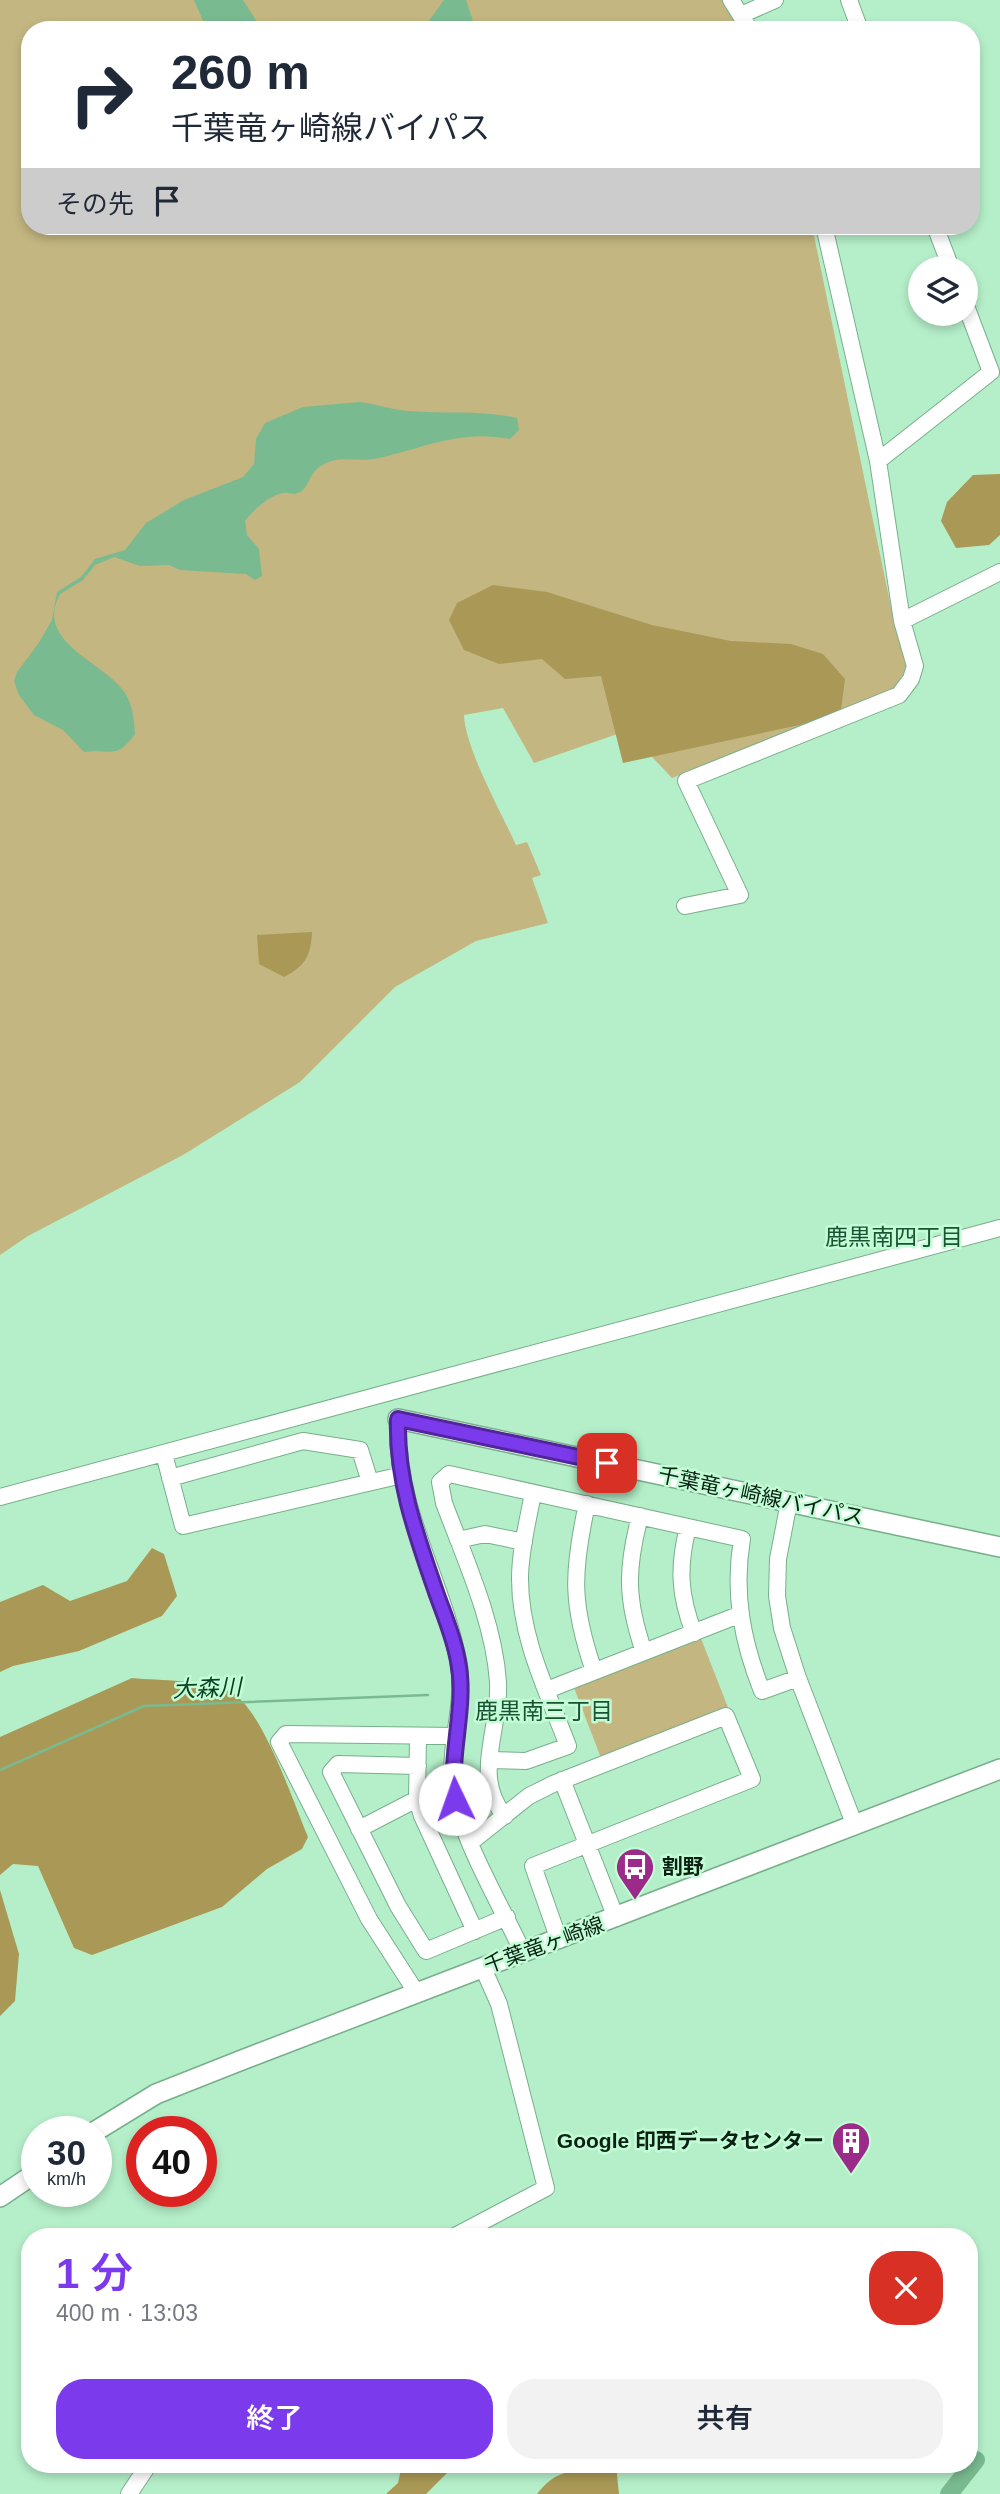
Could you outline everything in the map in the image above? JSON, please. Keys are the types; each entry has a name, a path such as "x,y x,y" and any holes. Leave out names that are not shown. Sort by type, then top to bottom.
{"main road":[{"name":"千葉竜ヶ崎線バイパス","path":"398,1419 1000,1547"},
{"name":"千葉竜ヶ崎線","path":"112,2121 156,2094 1000,1769"},
{"path":"0,2197 21,2183"}],"street":[{"path":"731,0 745,21"},
{"path":"741,15 775,0"},
{"path":"849,0 857,21"},
{"path":"685,906 740,895 686,781 899,695 911,679 915,666 902,621 878,461 826,235"},
{"path":"938,235 946,256"},
{"path":"878,461 991,372 974,326"},
{"path":"902,621 1000,572"},
{"path":"0,1497 1000,1228"},
{"path":"398,1419 402,1475 416,1535 456,1650 461,1691 452,1770 455,1799 471,1842 523,1953"},
{"path":"170,1478 303,1441 360,1450 370,1482"},
{"path":"164,1454 183,1526 402,1475"},
{"path":"505,1816 488,1791 498,1685 494,1648 444,1503 440,1482 449,1474 742,1539 737,1590 752,1664 762,1691 798,1678"},
{"path":"489,1760 526,1761 568,1746 523,1618 520,1579 533,1493"},
{"path":"789,1502 778,1559 777,1597 782,1628 798,1678 855,1826"},
{"path":"586,1504 574,1588 580,1631 594,1671"},
{"path":"640,1516 631,1549 628,1584 632,1618 644,1652"},
{"path":"688,1527 679,1580 684,1607 694,1633"},
{"path":"458,1540 485,1534 524,1542"},
{"path":"547,1690 741,1614"},
{"path":"471,1842 528,1796 726,1716 752,1779 533,1866 559,1940"},
{"path":"416,1992 369,1919 279,1742 286,1734 457,1736"},
{"path":"418,1737 417,1799 429,1835 475,1931"},
{"path":"418,1766 338,1764 331,1772 398,1906 426,1951 507,1917"},
{"path":"562,1780 616,1918"},
{"path":"359,1829 417,1799"},
{"path":"469,2228 545,2188 499,2004 483,1968"},
{"path":"129,2494 143,2473"}],"shaded area":[{"path":"0,0 722,0 735,21 21,21 21,235 814,235 892,612 909,665 892,691 672,778 637,741 623,732 534,763 503,708 464,715 470,745 493,798 516,845 527,842 541,875 532,878 548,923 476,941 395,987 300,1082 183,1155 28,1236 0,1255"},
{"path":"194,0 243,0 256,21 203,21"},
{"path":"444,0 466,0 473,21 429,21"},
{"path":"360,402 409,411 477,413 517,418 519,430 510,439 473,436 457,438 374,459 339,460 325,464 315,471 301,491 273,497 245,521 247,535 259,549 262,576 255,580 246,574 180,570 169,565 140,566 114,557 95,565 83,580 60,594 54,611 56,626 76,651 116,682 125,693 134,718 135,734 117,751 84,752 63,730 34,715 19,695 14,681 17,672 52,620 57,592 81,577 95,559 125,550 146,523 184,500 243,477 254,464 256,439 265,423 303,407"},
{"path":"1000,474 1000,535 989,545 956,548 941,521 947,502 973,475"},
{"path":"493,585 547,592 652,625 731,641 791,644 823,654 845,679 841,710 809,723 623,763 601,676 565,679 542,659 499,664 464,650 449,620 457,603"},
{"path":"312,932 306,959 291,973 284,977 259,964 257,935"},
{"path":"152,1548 164,1554 177,1596 162,1616 79,1651 13,1666 0,1672 0,1602 43,1585 70,1601 127,1581"},
{"path":"700,1636 729,1710 601,1758 573,1685"},
{"path":"132,1678 206,1684 229,1691 241,1700 265,1735 308,1837 302,1849 267,1869 222,1907 92,1955 74,1948 38,1866 13,1864 0,1875 0,1737"},
{"path":"0,1890 19,1954 15,2001 0,2016"},
{"path":"400,2473 447,2473 426,2494 386,2494 398,2483"},
{"path":"565,2473 617,2473 619,2494 537,2494 556,2477"}],"waterway":[{"name":"大森川","path":"0,1770 144,1706 428,1695"},
{"path":"949,2494 966,2473"}],"place":[{"name":"割野","path":"635,1901"},
{"name":"Google 印西データセンター","path":"851,2175"}],"district":[{"name":"鹿黒南四丁目","path":"894,1237"},
{"name":"鹿黒南三丁目","path":"544,1711"}],"route":[{"path":"455,1799 452,1770 460,1712 461,1678 456,1650 408,1509 399,1453 398,1419 607,1463"}]}
